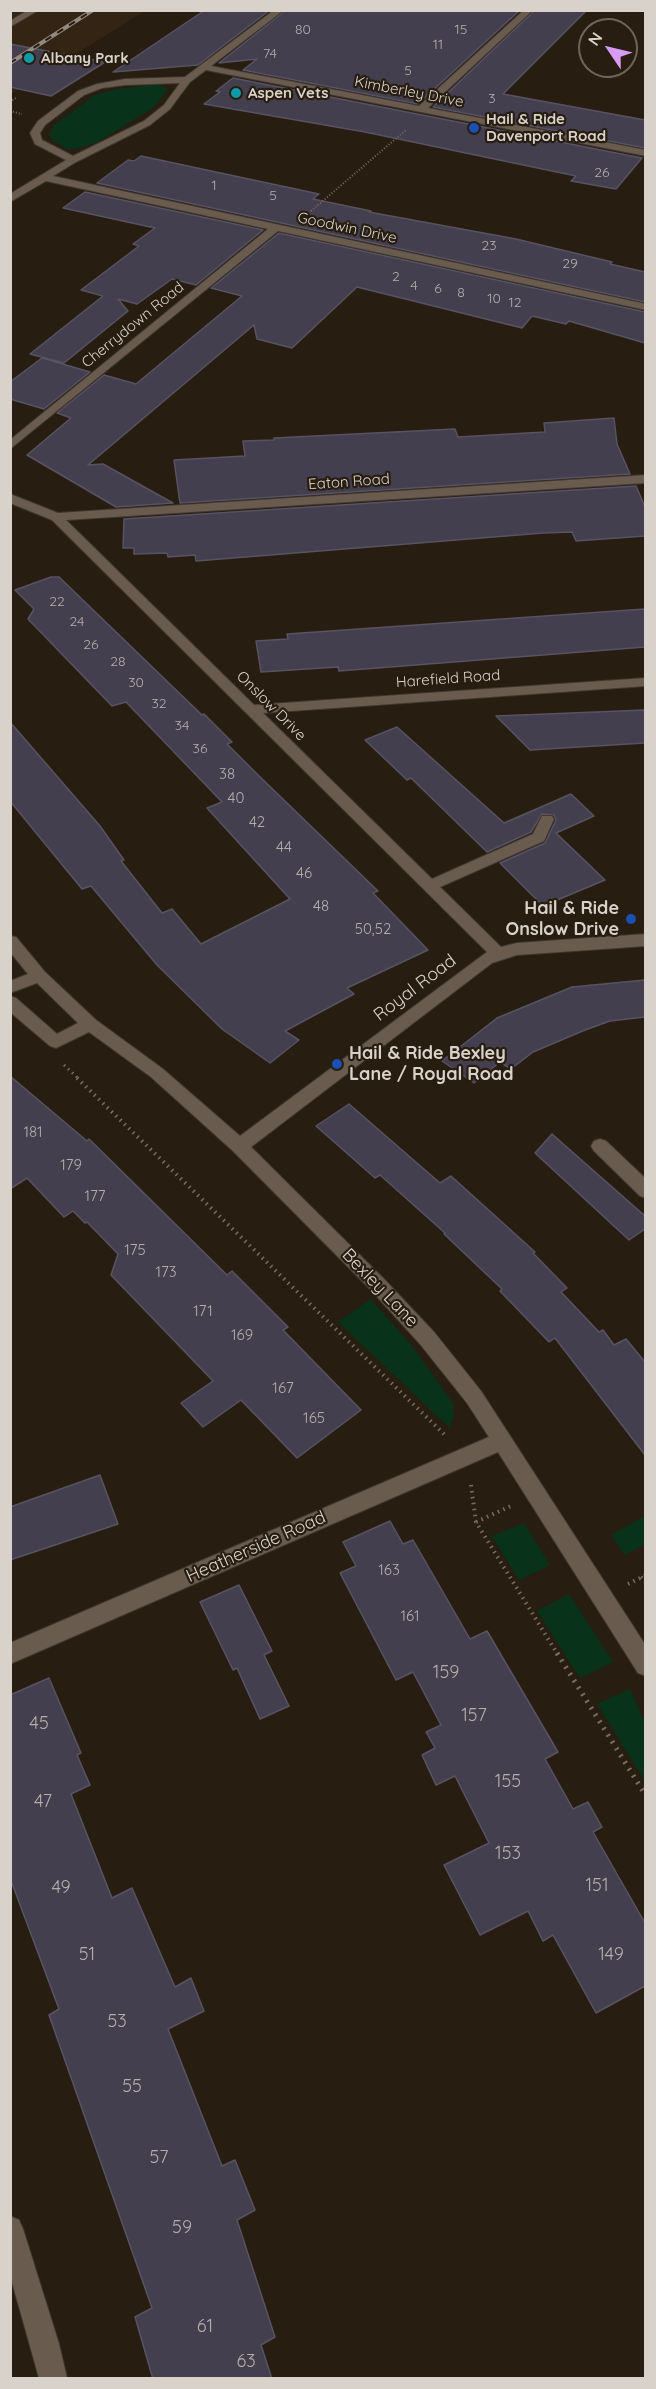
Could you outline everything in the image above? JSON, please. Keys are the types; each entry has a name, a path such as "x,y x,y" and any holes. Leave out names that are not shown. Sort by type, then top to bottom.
{"street":[{"path":"10,25 35,10"},
{"path":"10,199 43,177 147,123 167,106 187,80 280,10"},
{"path":"424,111 529,10"},
{"name":"Kimberley Drive","path":"203,67 645,153"},
{"path":"74,160 38,142 35,133 41,123 81,93 100,86 125,82 187,80"},
{"name":"Goodwin Drive","path":"43,177 645,307"},
{"name":"Cherrydown Road","path":"10,446 275,228"},
{"name":"Eaton Road","path":"56,517 645,479"},
{"name":"Onslow Drive","path":"10,498 56,517 498,953"},
{"name":"Harefield Road","path":"252,709 645,682"},
{"path":"429,886 538,837 547,819"},
{"name":"Royal Road","path":"239,1146 486,959 498,953 517,949 645,940"},
{"name":"Bexley Lane","path":"10,941 39,976 90,1023 162,1078 239,1146 378,1285 427,1338 467,1387 645,1666"},
{"path":"10,987 39,976"},
{"path":"10,1002 56,1042 90,1023"},
{"path":"600,1146 645,1191"},
{"name":"Heatherside Road","path":"10,1654 501,1441"},
{"path":"10,2229 45,2344 53,2379"}],"path":[{"path":"10,97 16,98 10,102"},
{"path":"287,231 424,111"},
{"path":"56,1042 50,1051 467,1456 476,1522 645,1796"},
{"path":"643,1576 645,1583"}],"shaded area":[{"path":"11,11 145,11 11,94"}],"green space":[{"path":"159,85 168,89 154,107 98,142 76,149 67,149 49,135 53,126 95,95 117,89"},
{"path":"371,1299 412,1346 453,1403 454,1415 450,1428 338,1322"},
{"path":"645,1516 645,1544 625,1555 611,1535"},
{"path":"524,1523 550,1565 519,1580 492,1536"},
{"path":"569,1594 613,1662 580,1678 537,1611"},
{"path":"630,1689 645,1723 645,1781 597,1704"}],"building":[{"path":"205,10 270,10 198,65 113,72"},
{"path":"286,10 520,10 418,104 243,70 257,59 219,63"},
{"path":"535,10 587,10 503,94 645,120 645,148 433,107"},
{"path":"10,44 105,62 51,96 10,87"},
{"path":"233,78 642,158 616,189 571,181 576,176 365,132 204,104"},
{"path":"141,156 319,194 313,199 371,211 369,212 516,239 612,262 610,264 645,272 645,302 97,183 128,160 134,161"},
{"path":"85,192 263,230 196,285 172,279 137,304 118,299 128,311 64,363 30,354 103,296 81,290 139,246 133,244 155,228 63,208"},
{"path":"279,233 645,312 645,343 569,321 566,324 532,316 522,328 357,287 292,348 257,339 254,325 88,465 103,464 173,503 116,507 27,455 71,418 57,413 104,375 136,384 242,296 211,288"},
{"path":"42,358 90,372 44,409 10,399 10,382"},
{"path":"614,418 617,444 630,474 180,503 174,460 245,456 243,441 455,429 458,437 545,432 544,423"},
{"path":"636,486 645,507 645,536 576,541 572,532 543,533 196,561 195,555 168,557 167,553 134,554 134,548 123,548 124,519"},
{"path":"51,577 59,577 202,715 204,714 232,742 227,744 378,891 373,893 428,950 347,988 354,994 285,1031 299,1040 270,1063 222,1029 157,965 91,886 82,889 10,801 10,722 100,826 124,860 121,861 162,913 172,909 201,944 290,899 207,808 222,802 126,702 112,706 28,619 34,609 15,590"},
{"path":"645,609 645,647 339,671 338,667 261,672 256,641 288,639 287,634"},
{"path":"645,710 645,743 530,750 496,716"},
{"path":"397,727 504,823 571,794 594,816 556,833 605,880 543,906 500,863 545,843 556,820 554,815 542,814 531,832 487,852 411,778 407,780 365,740"},
{"path":"645,980 645,1017 610,1021 585,1030 533,1052 511,1069 500,1062 474,1083 442,1061 497,1018 572,987"},
{"path":"10,1076 87,1141 89,1139 227,1275 232,1271 288,1327 283,1330 361,1410 297,1458 241,1400 203,1427 181,1403 213,1381 111,1275 118,1254 73,1211 64,1217 27,1178 10,1189"},
{"path":"349,1104 440,1183 451,1176 535,1252 533,1253 567,1288 561,1292 599,1332 603,1330 614,1345 626,1339 645,1362 645,1455 555,1338 549,1342 500,1291 502,1289 445,1233 380,1175 375,1178 316,1126"},
{"path":"552,1134 645,1216 645,1229 629,1240 535,1153"},
{"path":"100,1475 118,1524 10,1560 10,1507"},
{"path":"390,1521 403,1544 413,1540 470,1639 487,1631 558,1752 545,1759 573,1809 588,1802 602,1827 593,1832 645,1923 645,1986 596,2013 553,1935 543,1941 528,1911 480,1935 444,1865 489,1843 455,1776 436,1785 422,1755 435,1748 426,1732 441,1725 413,1672 396,1680 340,1573 356,1566 343,1542"},
{"path":"239,1585 272,1651 264,1655 289,1706 260,1719 237,1668 233,1670 200,1602"},
{"path":"49,1678 81,1753 77,1755 90,1785 71,1794 112,1898 132,1888 175,1987 191,1978 204,2011 168,2029 222,2166 235,2160 255,2210 237,2220 275,2337 261,2345 272,2379 153,2379 135,2317 152,2308 49,2015 59,2009 10,1878 10,1695"}],"railway":[{"path":"10,63 93,10"}],"place":[{"name":"Albany Park","path":"29,58"},
{"name":"Aspen Vets","path":"236,93"},
{"name":"Hail & Ride Davenport Road","path":"474,128"},
{"name":"Hail & Ride Onslow Drive","path":"631,919"},
{"name":"Hail & Ride Bexley Lane / Royal Road","path":"337,1064"}]}
